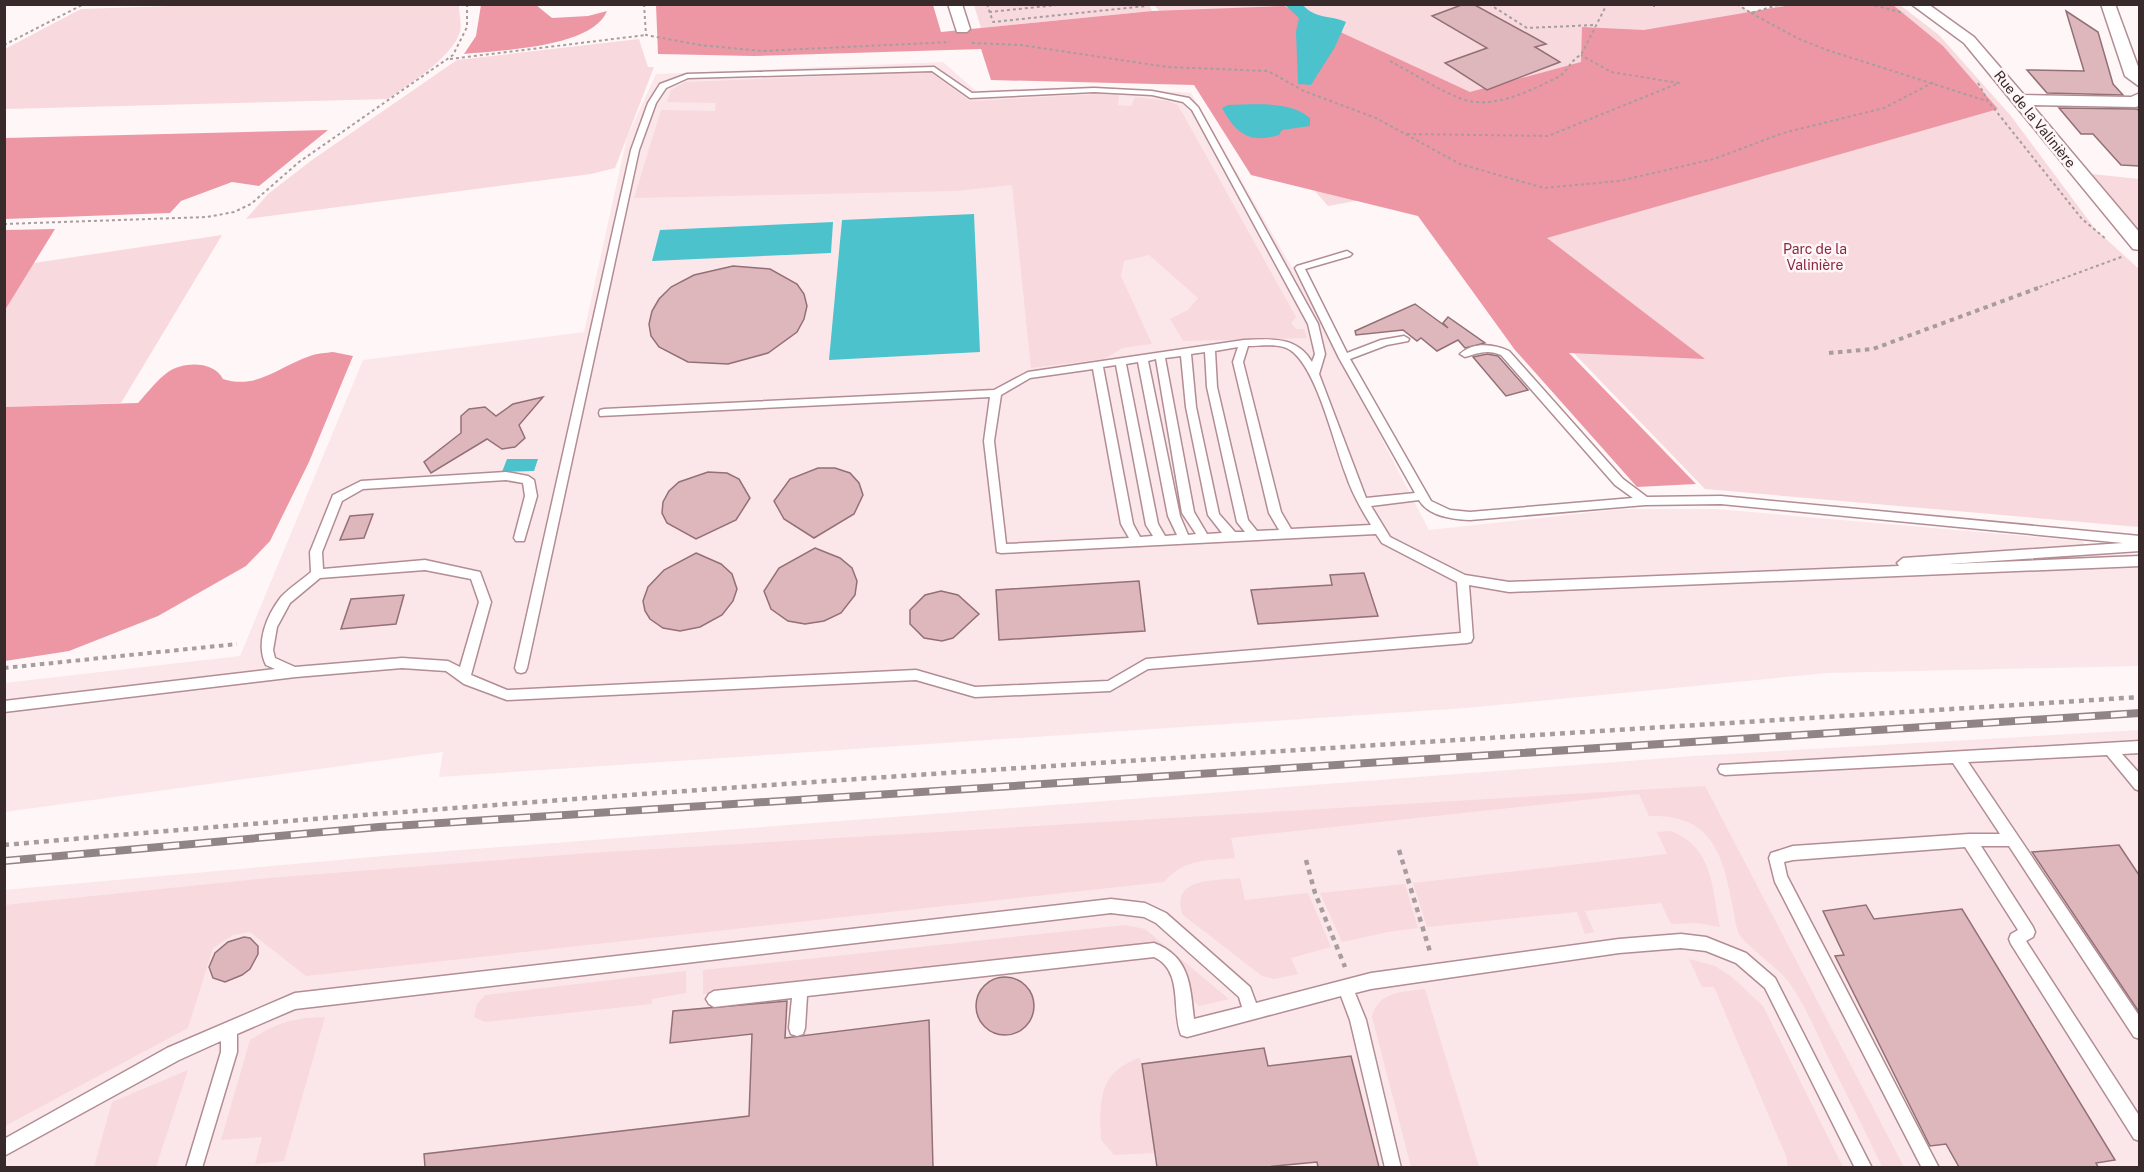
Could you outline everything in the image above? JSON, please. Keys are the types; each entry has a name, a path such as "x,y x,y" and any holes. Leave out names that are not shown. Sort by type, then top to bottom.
{"street":[{"path":"955,4 963,38"},
{"name":"Rue de la Valinière","path":"1918,4 1969,40 2021,100 2133,250"},
{"path":"2108,4 2133,76 2139,82"},
{"path":"2021,100 2135,102 2139,98"}],"lane":[{"path":"521,668 636,150 652,103 663,86 673,80 714,74 934,69 970,96 1094,90 1152,93 1186,100 1195,109 1312,324 1320,354 1314,374"},
{"path":"1347,254 1300,268 1344,358 1422,496 1427,504 1448,514 1470,516 1645,501 1733,501 2139,540"},
{"path":"1344,358 1385,342 1404,339"},
{"path":"604,414 996,393 1028,375 1244,343 1279,342 1298,350 1314,374 1357,490 1386,540 1463,579 1509,587 2139,561"},
{"path":"1244,343 1238,362 1275,513 1288,534"},
{"path":"1210,348 1212,387 1243,522 1254,536"},
{"path":"1465,354 1477,348 1494,348 1505,353 1619,482 1645,501"},
{"path":"1186,352 1191,407 1214,515 1232,537"},
{"path":"1160,356 1188,513 1204,538"},
{"path":"1142,358 1174,516 1184,539"},
{"path":"1120,361 1152,525 1162,540"},
{"path":"1096,365 1127,524 1137,542"},
{"path":"996,393 989,441 1001,549 1380,529"},
{"path":"317,574 316,552 337,498 361,485 506,476 528,480 531,496 520,538"},
{"path":"1364,502 1422,496"},
{"path":"1719,578 2139,546"},
{"path":"296,672 270,661 267,650 271,627 286,600 317,574 425,565 476,574 486,602 464,677"},
{"path":"4,707 296,672 402,663 448,666 464,677 507,694 916,675 975,692 1110,686 1146,664 1467,638 1463,579"},
{"path":"1725,769 2139,747"},
{"path":"2110,749 2139,786"},
{"path":"1957,757 2139,1031"},
{"path":"1931,1167 1780,877 1776,858 1793,853 1968,840 2013,840"},
{"path":"1968,840 2028,932 2016,939 2139,1133"},
{"path":"4,1148 173,1054 295,1001 1111,906 1145,910 1161,918 1245,992 1251,1012"},
{"path":"714,999 1154,950 1168,956 1179,972 1187,1029 1382,979 1619,946 1681,941 1706,944 1741,958 1770,983 1864,1167"},
{"path":"1346,988 1358,1020 1394,1167"},
{"path":"797,1028 800,990"},
{"path":"194,1167 230,1052 229,1030"}],"path":[{"path":"4,45 84,4"},
{"path":"4,224 207,217 234,212 251,204 299,162 406,91 448,59 464,38 467,27 467,4"},
{"path":"644,4 646,35"},
{"path":"987,4 993,22 1146,6 1145,4"},
{"path":"989,12 1067,4"},
{"path":"1489,4 1527,28 1595,26"},
{"path":"1390,61 1465,100 1486,102 1524,93 1562,75 1574,58 1581,55 1607,4"},
{"path":"1737,4 1802,40 1846,56 1935,81 1988,101 2082,219 2110,242"},
{"path":"1751,13 1781,4"},
{"path":"448,59 646,35 700,45 762,51 963,38 1167,67 1268,71 1304,91 1376,118 1460,164 1544,188 1619,181 1714,159 1784,133 1884,108 1935,81"},
{"path":"1406,134 1548,136 1679,83 1611,72 1581,55"},
{"path":"2119,249 2133,250"},
{"path":"1829,353 1873,349 2133,250"},
{"path":"4,668 237,644"},
{"path":"4,845 262,822 842,781 2139,697"},
{"path":"1399,850 1431,955"},
{"path":"1306,860 1315,893 1347,970"}],"shaded area":[{"path":"481,5 536,5 552,18 588,16 607,11 598,23 583,33 565,40 543,45 464,54 476,36"},
{"path":"656,5 933,5 941,32 1152,11 1284,6 1470,92 1581,62 1582,27 1644,30 1791,5 1893,5 1943,46 1998,109 1547,238 1705,359 1569,353 1696,484 1637,487 1515,350 1418,216 1251,175 1194,85 991,80 981,49 754,56 658,54"},
{"path":"943,62 976,91 1092,86 1191,93 1302,285 1429,530 1623,509 1716,509 2082,541 2095,555 2139,554 2139,666 1828,673 1466,708 439,777 443,752 5,812 4,683 240,656 363,360 584,332 627,137 656,74"},
{"path":"328,130 259,186 232,182 181,201 170,213 5,219 5,138"},
{"path":"55,229 5,310 5,230"},
{"path":"333,352 353,356 309,462 270,541 246,566 158,616 69,651 5,661 5,407 138,403 164,375 182,366 206,366 219,373 223,379 235,382 247,381 258,379 310,356"},
{"path":"2139,730 2139,1167 5,1167 4,890 395,855 1694,756"}],"green space":[{"path":"228,4 459,5 461,29 455,42 439,61 388,99 5,109 5,49 81,9"},
{"path":"1149,4 1152,11 981,28 974,5"},
{"name":"Parc de la Valinière","path":"1735,4 1752,12 1786,4 1900,5 1939,35 2011,116 2095,229 2139,269 2139,527 1705,489 1416,190 1328,206 1154,5"},
{"path":"639,39 648,67 654,67 615,168 591,174 246,219 268,194 312,160 457,60"},
{"path":"930,72 970,101 1100,94 1119,95 1118,105 1131,106 1135,97 1168,101 1178,105 1296,317 1291,323 1296,329 1304,329 1307,338 1183,341 1170,319 1188,310 1198,298 1149,255 1124,261 1121,276 1152,344 1123,348 1104,359 1031,368 1012,185 955,191 634,198 661,110 715,111 716,103 667,102 671,90 685,82"},
{"path":"2092,174 2139,179 2139,232"},
{"path":"222,235 121,403 5,407 4,310 34,263"},
{"path":"1705,786 1904,1167 1882,1167 1799,998 1783,975 1747,944 1739,934 1723,867 1710,839 1686,821 1670,817 1649,816 1639,794 1231,838 1235,858 1196,862 1172,874 1164,882 306,976 250,932 233,935 213,948 188,1028 5,1126 5,905 269,878 589,853"},
{"path":"1670,831 1695,847 1703,858 1712,883 1720,927 1696,923 1671,924 1661,903 1585,911 1594,932 1585,934 1577,912 1427,927 1413,883 1667,854 1657,832"},
{"path":"1240,878 1245,900 1308,893 1331,947 1291,958 1298,974 1274,979 1262,976 1183,915 1180,903 1182,894 1188,887 1207,881"},
{"path":"1405,884 1418,928 1342,942 1320,893"},
{"path":"1125,925 1145,929 1229,999 1199,1006 1191,999 1181,963 1155,943 703,994 703,970"},
{"path":"1689,959 1715,966 1732,977 1763,1006 1843,1167 1788,1167 1786,1156 1714,987 1702,987"},
{"path":"686,971 686,993 652,999 652,1004 485,1022 474,1017 477,1004 485,995"},
{"path":"1425,989 1479,1167 1411,1167 1372,1017 1380,1002 1392,994"},
{"path":"325,1017 284,1161 255,1164 262,1137 221,1140 250,1040 286,1022 303,1018"},
{"path":"1140,1058 1155,1153 1114,1155 1101,1140 1104,1090 1108,1080 1116,1071"},
{"path":"188,1070 156,1167 94,1167 112,1102"}],"water":[{"path":"1285,5 1303,5 1318,15 1346,22 1335,47 1311,85 1298,84 1296,32 1299,18"},
{"path":"1228,105 1271,105 1292,108 1310,118 1310,126 1282,130 1279,135 1269,137 1252,137 1245,135 1227,117 1222,108"},
{"path":"974,214 980,352 829,360 842,220"},
{"path":"833,222 831,253 652,261 660,230"},
{"path":"507,459 538,459 534,471 502,472"}],"building":[{"path":"1464,4 1473,4 1546,44 1535,47 1560,62 1487,90 1445,63 1487,48 1432,16"},
{"path":"2066,11 2098,32 2113,84 2123,95 2047,93 2027,70 2084,71"},
{"path":"2059,108 2137,109 2139,111 2139,166 2121,165 2093,134 2081,134"},
{"path":"733,266 770,269 797,284 804,294 807,306 804,319 797,332 768,353 728,364 688,362 659,347 651,336 649,324 652,311 659,299 671,287 694,275"},
{"path":"1415,304 1448,328 1443,323 1448,317 1485,343 1465,348 1458,340 1437,351 1421,338 1417,341 1403,330 1356,335 1355,331"},
{"path":"1487,354 1498,356 1528,390 1506,396 1473,357"},
{"path":"543,397 519,425 525,438 515,447 502,449 487,439 431,473 424,462 461,433 461,416 469,409 485,407 496,416 513,404"},
{"path":"818,468 835,468 850,473 859,483 863,495 854,514 814,538 784,519 774,501 790,479"},
{"path":"708,472 727,473 739,479 750,498 736,520 696,539 667,523 662,513 663,502 669,491 679,482"},
{"path":"373,514 364,538 340,540 350,516"},
{"path":"815,548 840,558 852,568 857,581 855,595 841,613 824,621 805,624 788,621 771,609 764,591 779,568"},
{"path":"696,553 721,564 732,574 737,589 733,601 722,615 700,627 680,631 663,628 650,619 645,611 643,601 648,587 664,570"},
{"path":"1364,573 1378,616 1258,624 1251,590 1332,585 1330,575"},
{"path":"1139,581 1145,631 999,640 996,590"},
{"path":"941,591 958,595 979,614 953,638 942,641 924,638 910,624 910,610 925,595"},
{"path":"404,595 396,624 341,629 351,599"},
{"path":"2119,845 2139,875 2139,1012 2032,852"},
{"path":"1866,905 1874,919 1962,909 2115,1160 2096,1163 2098,1167 1959,1167 1946,1144 1930,1146 1835,956 1844,955 1823,911"},
{"path":"244,937 250,938 258,946 258,954 250,969 225,982 213,978 209,967 215,953 228,942"},
{"path":"999,977 1011,977 1026,985 1034,1000 1034,1012 1026,1027 1011,1035 999,1035 984,1027 976,1012 976,1000 984,985"},
{"path":"787,1001 785,1038 929,1020 933,1167 425,1167 424,1154 749,1116 752,1034 670,1043 673,1011"},
{"path":"1264,1048 1268,1066 1351,1056 1379,1167 1318,1167 1317,1162 1266,1167 1157,1167 1142,1064"}],"railway":[{"path":"4,861 379,827 2140,713"}]}
